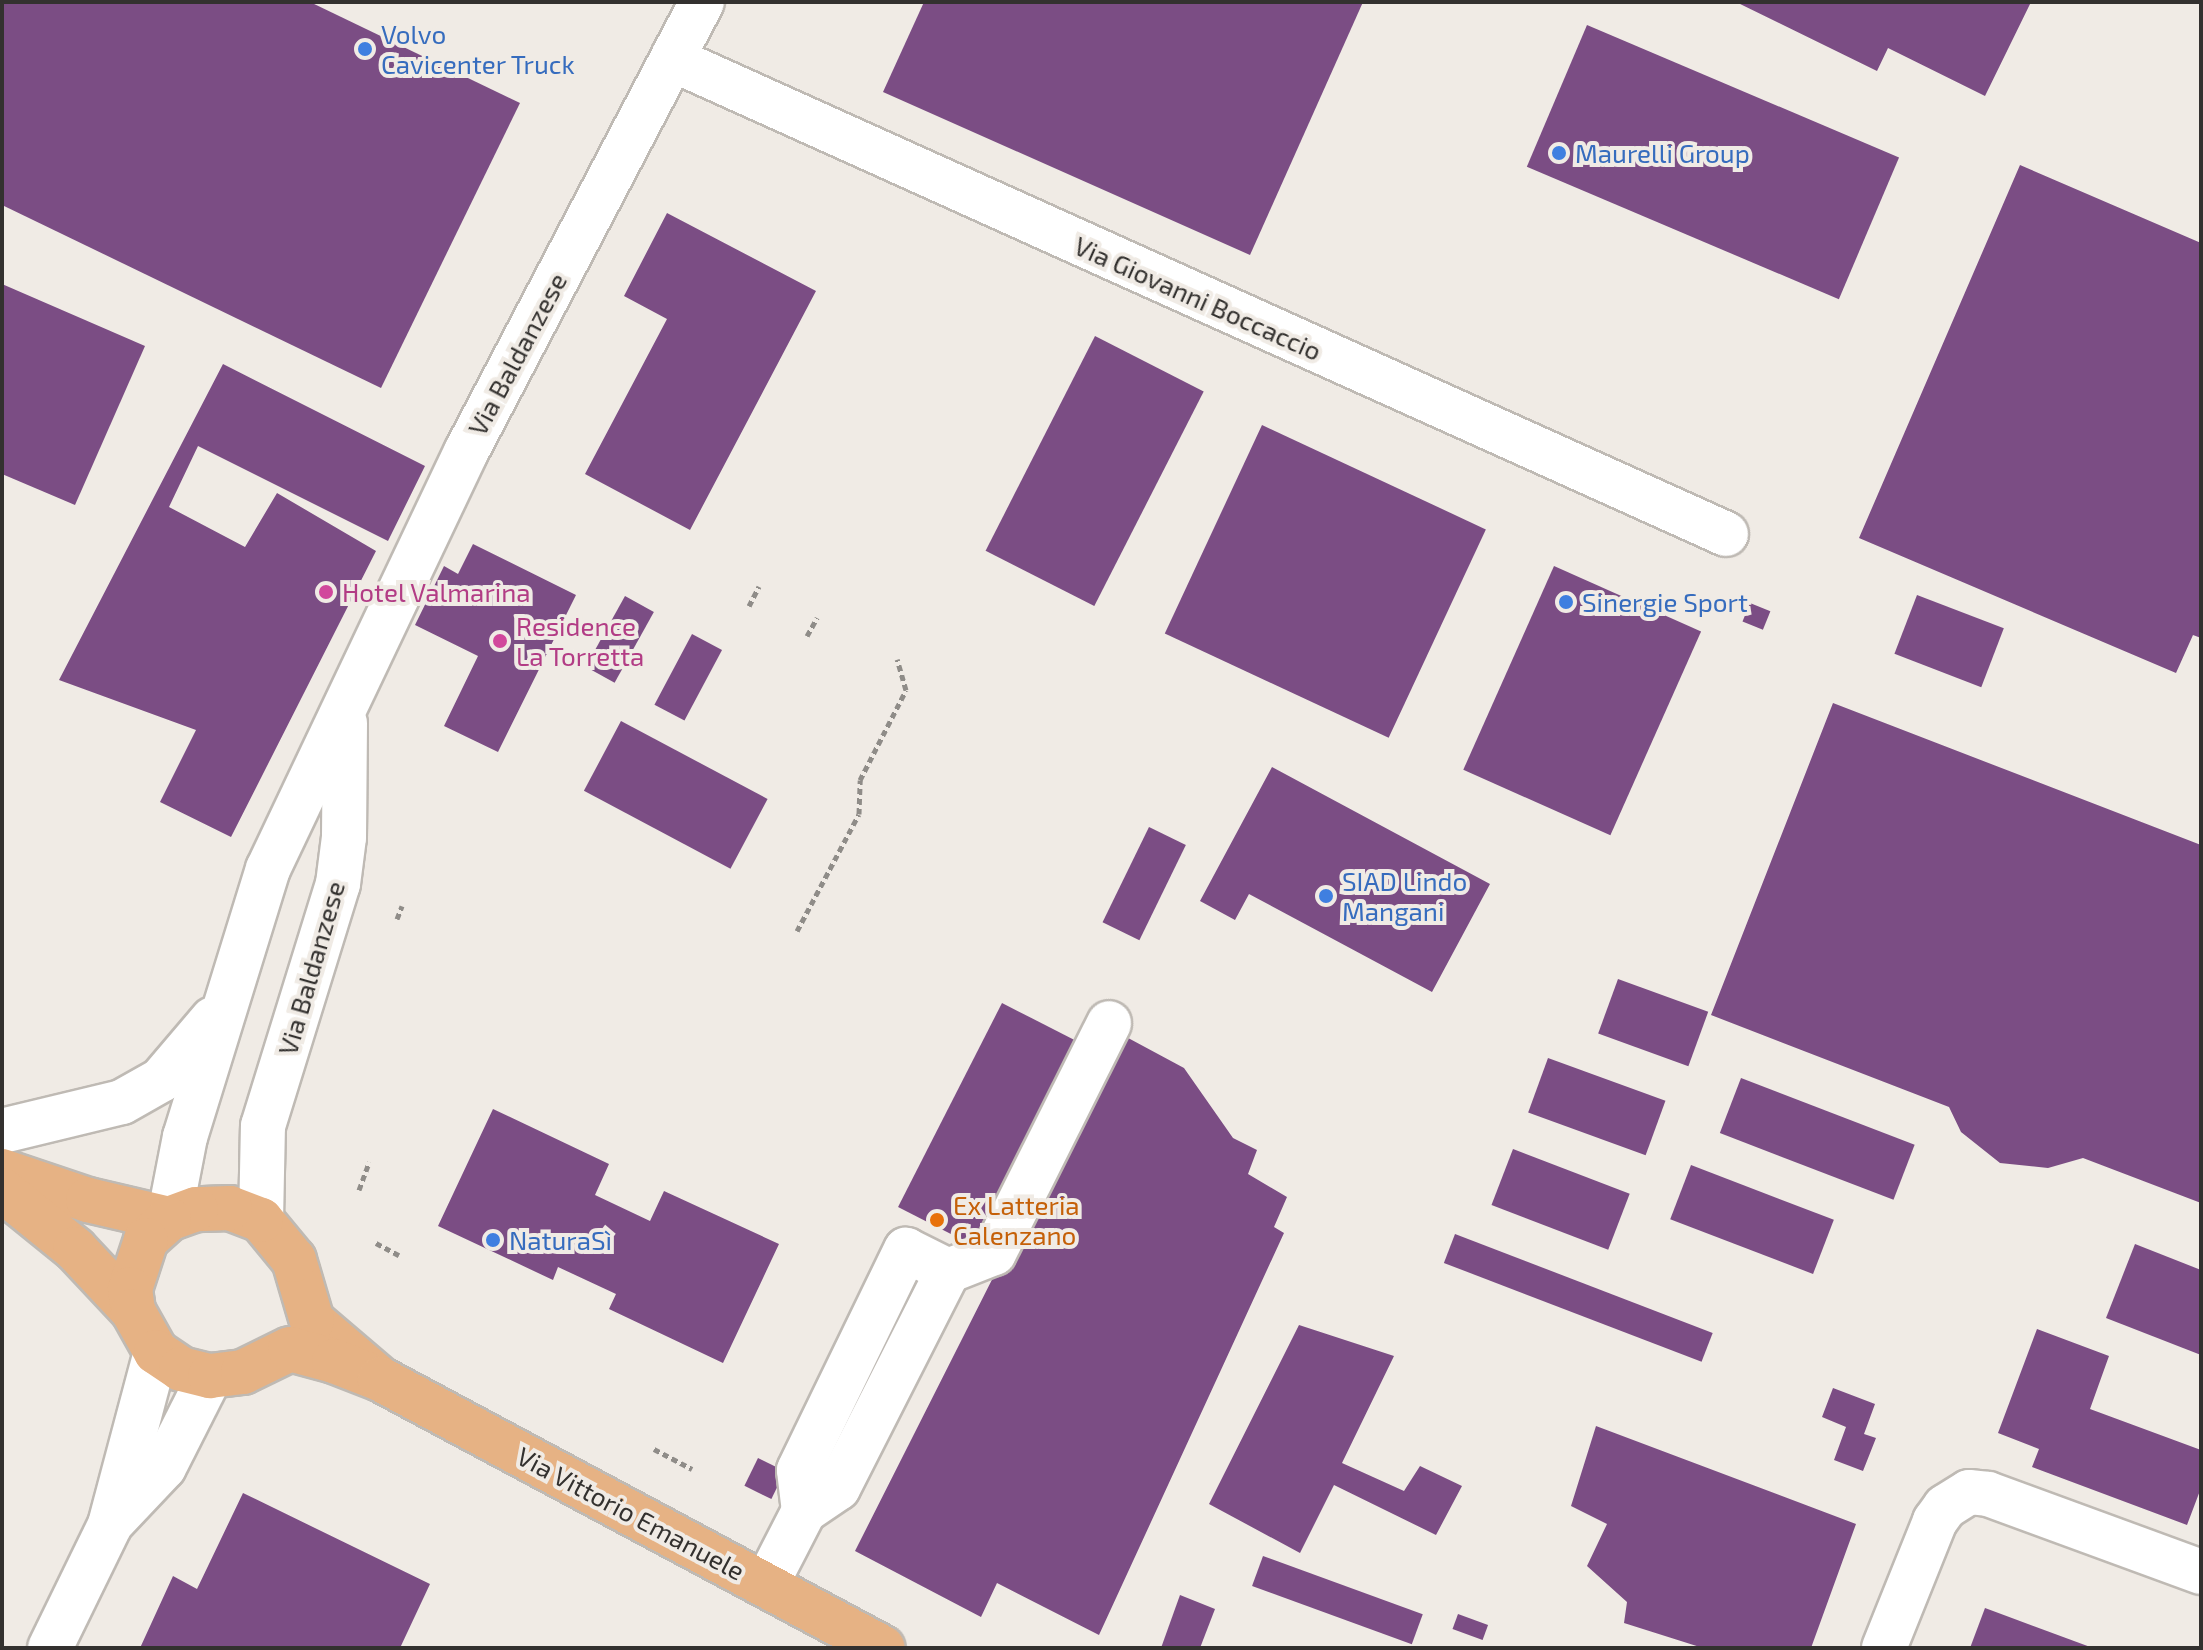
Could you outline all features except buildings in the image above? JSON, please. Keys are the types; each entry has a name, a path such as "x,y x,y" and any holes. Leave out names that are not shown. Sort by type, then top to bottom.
{"main road":[{"path":"2,1171 88,1200 169,1219"},
{"path":"2,1190 75,1249 133,1311 156,1352"},
{"path":"133,1311 130,1289 137,1260 146,1240 169,1219 196,1209 230,1208 261,1220"},
{"name":"Via Vittorio Emanuele","path":"261,1220 283,1241 312,1321 380,1379"},
{"path":"272,1355 292,1328 300,1281"},
{"name":"Via Vittorio Emanuele","path":"156,1352 181,1369 210,1376 243,1372 272,1355 290,1349 380,1379 883,1648"}],"street":[{"name":"Via Baldanzese","path":"169,1219 185,1137 268,869 466,452 702,2"},
{"name":"Via Giovanni Boccaccio","path":"672,59 1726,534"},
{"name":"Via Baldanzese","path":"261,1220 263,1126 338,884 344,837 345,712"},
{"name":"Via Baldanzese","path":"2,1131 122,1102 161,1080 192,1048 230,994"},
{"path":"766,1585 804,1511 799,1470 906,1250 948,1271 994,1253 1109,1023"},
{"path":"50,1648 110,1525 156,1352"},
{"path":"110,1525 164,1467 210,1376"},
{"path":"1884,1648 1935,1521 1945,1507 1969,1492 1988,1494 2201,1572"}],"path":[{"path":"749,606 759,586"},
{"path":"807,636 817,618"},
{"path":"797,931 859,814 860,780 906,690 897,659"},
{"path":"397,919 402,906"},
{"path":"359,1190 369,1162"},
{"path":"376,1243 399,1255"},
{"path":"654,1449 692,1469"}],"place":[{"name":"Volvo Cavicenter Truck","path":"365,49"},
{"name":"Maurelli Group","path":"1559,153"},
{"name":"Hotel Valmarina","path":"326,592"},
{"name":"Sinergie Sport","path":"1566,602"},
{"name":"Residence La Torretta","path":"500,641"},
{"name":"SIAD Lindo Mangani","path":"1326,896"},
{"name":"Ex Latteria Calenzano","path":"937,1220"},
{"name":"NaturaSì","path":"493,1240"}]}
